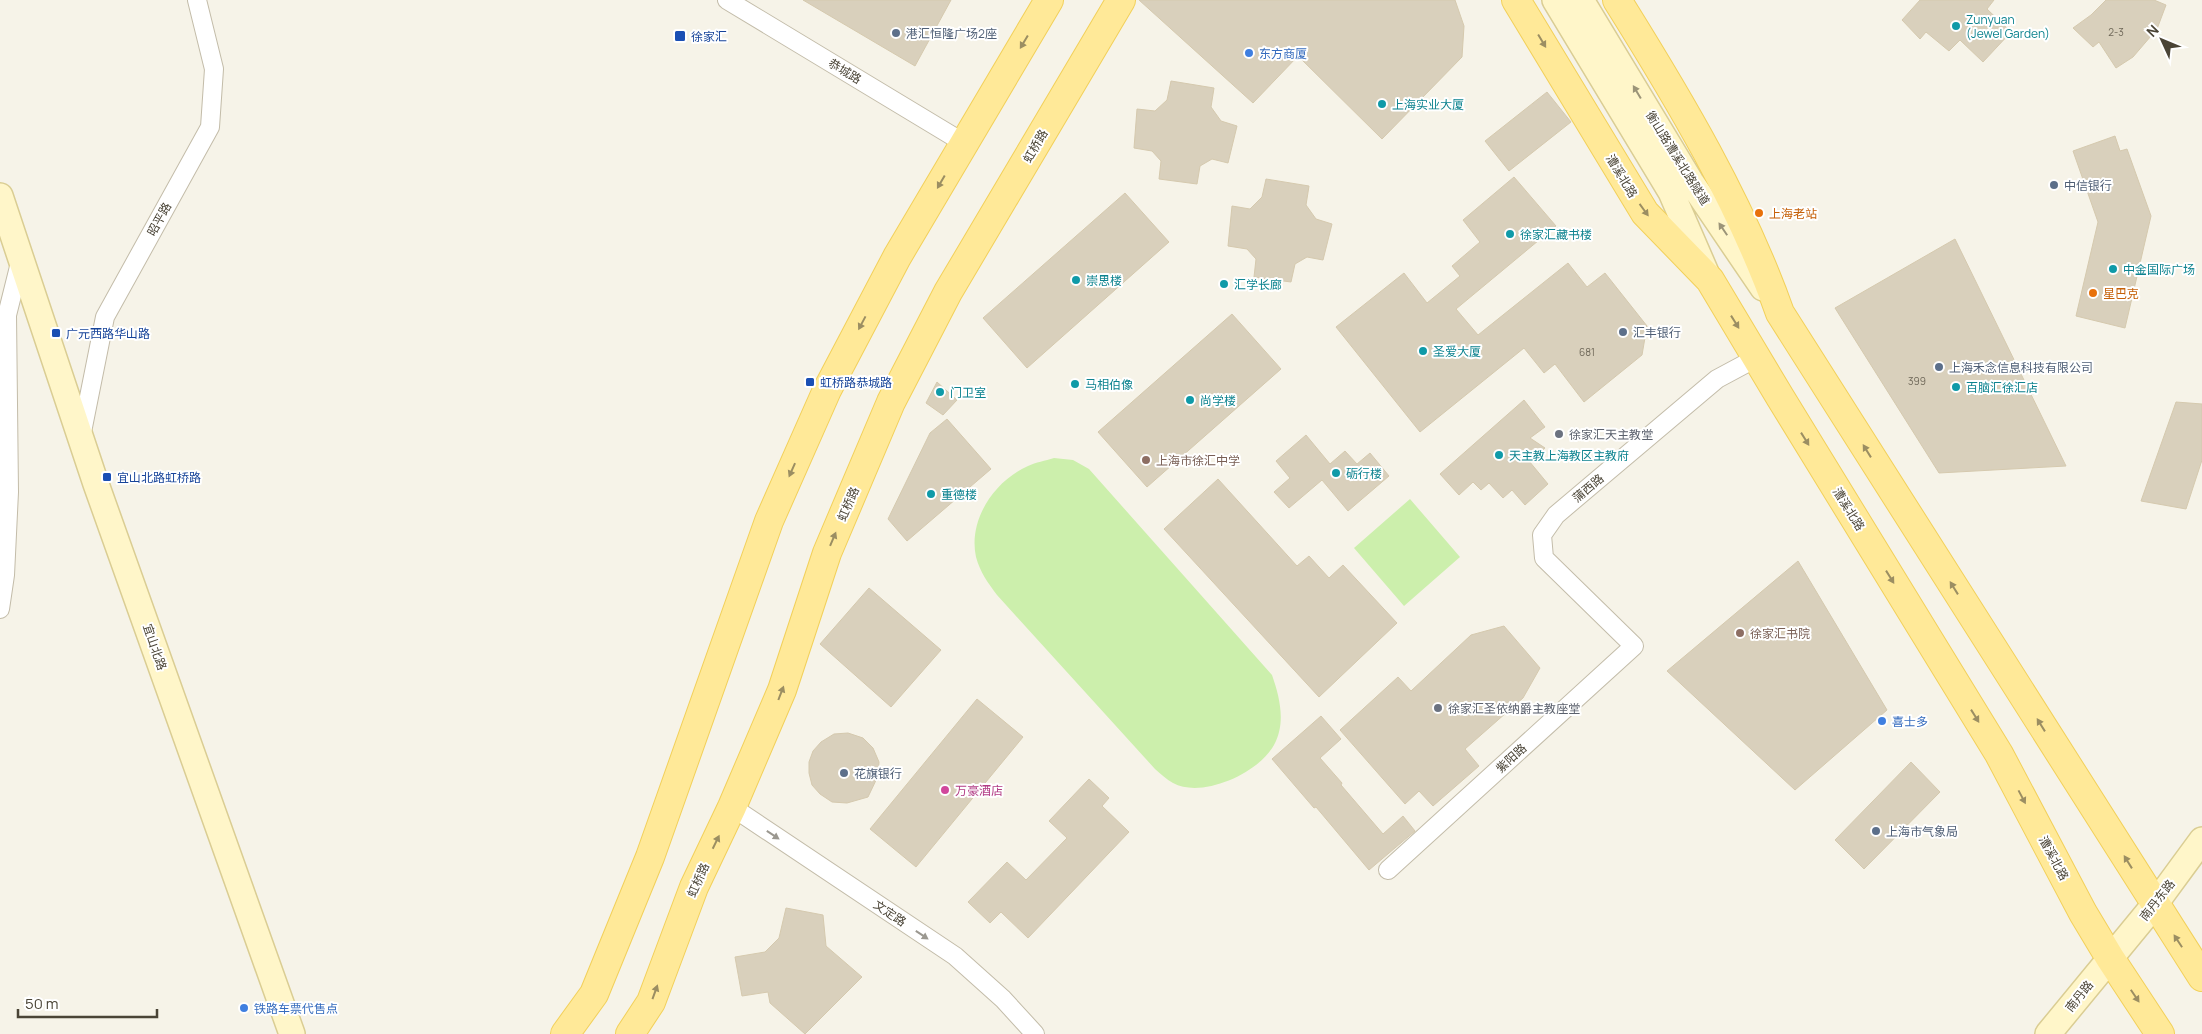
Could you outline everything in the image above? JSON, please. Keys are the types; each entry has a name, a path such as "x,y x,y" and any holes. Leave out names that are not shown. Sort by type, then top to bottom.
{"main road":[{"path":"565,1034 594,994 650,858 769,521 827,390 897,257 1049,0"},
{"name":"虹桥路","path":"630,1034 651,1002 694,887 732,807 782,690 827,553 891,402 948,292 1121,0"},
{"name":"漕溪北路","path":"1516,0 1645,213 1710,280 1758,357 1780,397 1999,754 2083,913 2160,1034"},
{"name":"衡山路漕溪北路隧道","path":"1555,0 1671,192 1710,280"},
{"name":"衡山路漕溪北路隧道","path":"1581,0 1691,182 1780,313"},
{"path":"1617,0 1651,54 1717,172 1769,281 1780,313 2202,978"},
{"name":"宜山北路","path":"0,196 81,437 292,1034"},
{"name":"南丹东路","path":"2110,958 2202,840"},
{"name":"南丹路","path":"2048,1034 2110,958"}],"street":[{"name":"昭平路","path":"81,437 105,317 210,127 214,69 197,0"},
{"name":"恭城路","path":"727,0 964,143"},
{"path":"0,609 5,575 9,492 7,315 22,258"},
{"name":"蒲西路","path":"1634,646 1544,558 1542,535 1556,515 1717,379 1758,357"},
{"name":"紫阳路","path":"1388,870 1634,646"},
{"name":"文定路","path":"732,807 955,956 1003,999 1035,1034"}],"green space":[{"path":"1054,458 1073,460 1089,469 1272,675 1281,719 1278,737 1267,755 1243,774 1214,785 1199,788 1185,787 1166,779 997,595 985,577 976,557 975,543 976,529 986,503 1004,481 1016,473 1031,465"},
{"path":"1410,499 1460,557 1404,606 1354,548"}],"building":[{"name":"港汇恒隆广场2座","path":"803,0 951,0 915,66"},
{"path":"1139,0 1455,0 1464,26 1462,57 1382,139 1298,56 1253,103"},
{"name":"Zunyuan (Jewel Garden)","path":"1920,0 1994,0 1987,9 2011,32 1983,62 1960,40 1949,51 1926,32 1920,39 1902,20"},
{"name":"Zunyuan (Jewel Garden)","path":"2106,0 2154,0 2166,5 2157,29 2133,57 2116,68 2099,42 2093,47 2073,28 2091,15"},
{"path":"1171,81 1214,88 1211,107 1221,121 1237,126 1228,163 1212,159 1200,166 1197,184 1159,179 1161,161 1152,151 1134,148 1137,109 1155,111 1167,100"},
{"path":"1547,92 1571,122 1509,171 1485,141"},
{"name":"中金国际广场","path":"2115,136 2120,151 2127,149 2151,216 2125,328 2076,316 2098,222 2073,151"},
{"path":"1514,177 1556,226 1456,309 1478,335 1568,263 1587,287 1605,273 1647,326 1642,355 1584,402 1555,364 1544,373 1524,348 1420,432 1336,327 1404,273 1427,303 1460,276 1452,266 1480,242 1463,220"},
{"path":"1266,179 1309,186 1306,205 1316,219 1332,224 1323,260 1307,257 1295,264 1291,282 1254,277 1256,259 1247,249 1228,246 1232,206 1250,209 1262,197"},
{"name":"崇思楼","path":"1125,193 1169,242 1027,368 983,318"},
{"name":"百脑汇徐汇店","path":"1955,239 2066,466 1939,473 1835,308"},
{"name":"尚学楼","path":"1232,314 1281,369 1147,487 1098,432"},
{"name":"门卫室","path":"937,382 957,400 943,415 926,403"},
{"name":"天主教上海教区主教府","path":"1524,400 1545,427 1530,438 1545,448 1529,461 1548,484 1525,505 1512,490 1503,498 1489,483 1481,490 1473,482 1459,495 1440,474"},
{"path":"2176,402 2202,404 2202,460 2186,509 2141,501"},
{"name":"重德楼","path":"947,419 991,469 907,541 888,519 930,433"},
{"name":"砺行楼","path":"1306,435 1330,464 1345,451 1357,464 1370,453 1389,476 1348,511 1322,480 1289,508 1274,492 1290,478 1276,461"},
{"path":"1218,479 1297,566 1309,556 1329,578 1343,565 1397,623 1319,697 1164,529"},
{"path":"1798,561 1887,710 1795,790 1667,671"},
{"path":"869,588 941,650 891,707 820,644"},
{"name":"徐家汇圣依纳爵主教座堂","path":"1504,626 1540,668 1523,698 1465,749 1479,766 1433,806 1419,791 1405,804 1340,730 1398,677 1411,691 1471,635"},
{"path":"977,699 1023,737 916,867 870,829"},
{"path":"1321,716 1341,739 1320,758 1342,783 1341,785 1383,834 1403,816 1415,831 1369,870 1316,807 1314,808 1272,759"},
{"path":"848,733 863,738 873,748 879,762 878,776 868,797 847,803 832,802 820,794 812,785 809,762 813,751 821,742 834,734"},
{"path":"1911,762 1940,792 1864,869 1835,840"},
{"path":"1089,779 1109,798 1102,806 1129,832 1028,938 1001,912 990,923 968,902 1007,862 1026,880 1067,838 1049,821"},
{"path":"786,908 823,915 826,946 862,977 805,1034 770,1003 768,992 742,996 735,957 765,952 779,938"}],"place":[{"name":"Zunyuan (Jewel Garden)","path":"1956,26"},
{"name":"港汇恒隆广场2座","path":"896,33"},
{"name":"徐家汇","path":"680,36"},
{"name":"东方商厦","path":"1249,53"},
{"name":"上海实业大厦","path":"1382,104"},
{"name":"中信银行","path":"2054,185"},
{"name":"上海老站","path":"1759,213"},
{"name":"徐家汇藏书楼","path":"1510,234"},
{"name":"中金国际广场","path":"2113,269"},
{"name":"崇思楼","path":"1076,280"},
{"name":"汇学长廊","path":"1224,284"},
{"name":"星巴克","path":"2093,293"},
{"name":"汇丰银行","path":"1623,332"},
{"name":"广元西路华山路","path":"56,333"},
{"name":"圣爱大厦","path":"1423,351"},
{"name":"上海禾念信息科技有限公司","path":"1939,367"},
{"name":"虹桥路恭城路","path":"810,382"},
{"name":"马相伯像","path":"1075,384"},
{"name":"百脑汇徐汇店","path":"1956,387"},
{"name":"门卫室","path":"940,392"},
{"name":"尚学楼","path":"1190,400"},
{"name":"徐家汇天主教堂","path":"1559,434"},
{"name":"天主教上海教区主教府","path":"1499,455"},
{"name":"上海市徐汇中学","path":"1146,460"},
{"name":"砺行楼","path":"1336,473"},
{"name":"宜山北路虹桥路","path":"107,477"},
{"name":"重德楼","path":"931,494"},
{"name":"徐家汇书院","path":"1740,633"},
{"name":"徐家汇圣依纳爵主教座堂","path":"1438,708"},
{"name":"喜士多","path":"1882,721"},
{"name":"花旗银行","path":"844,773"},
{"name":"万豪酒店","path":"945,790"},
{"name":"上海市气象局","path":"1876,831"},
{"name":"铁路车票代售点","path":"244,1008"}]}
